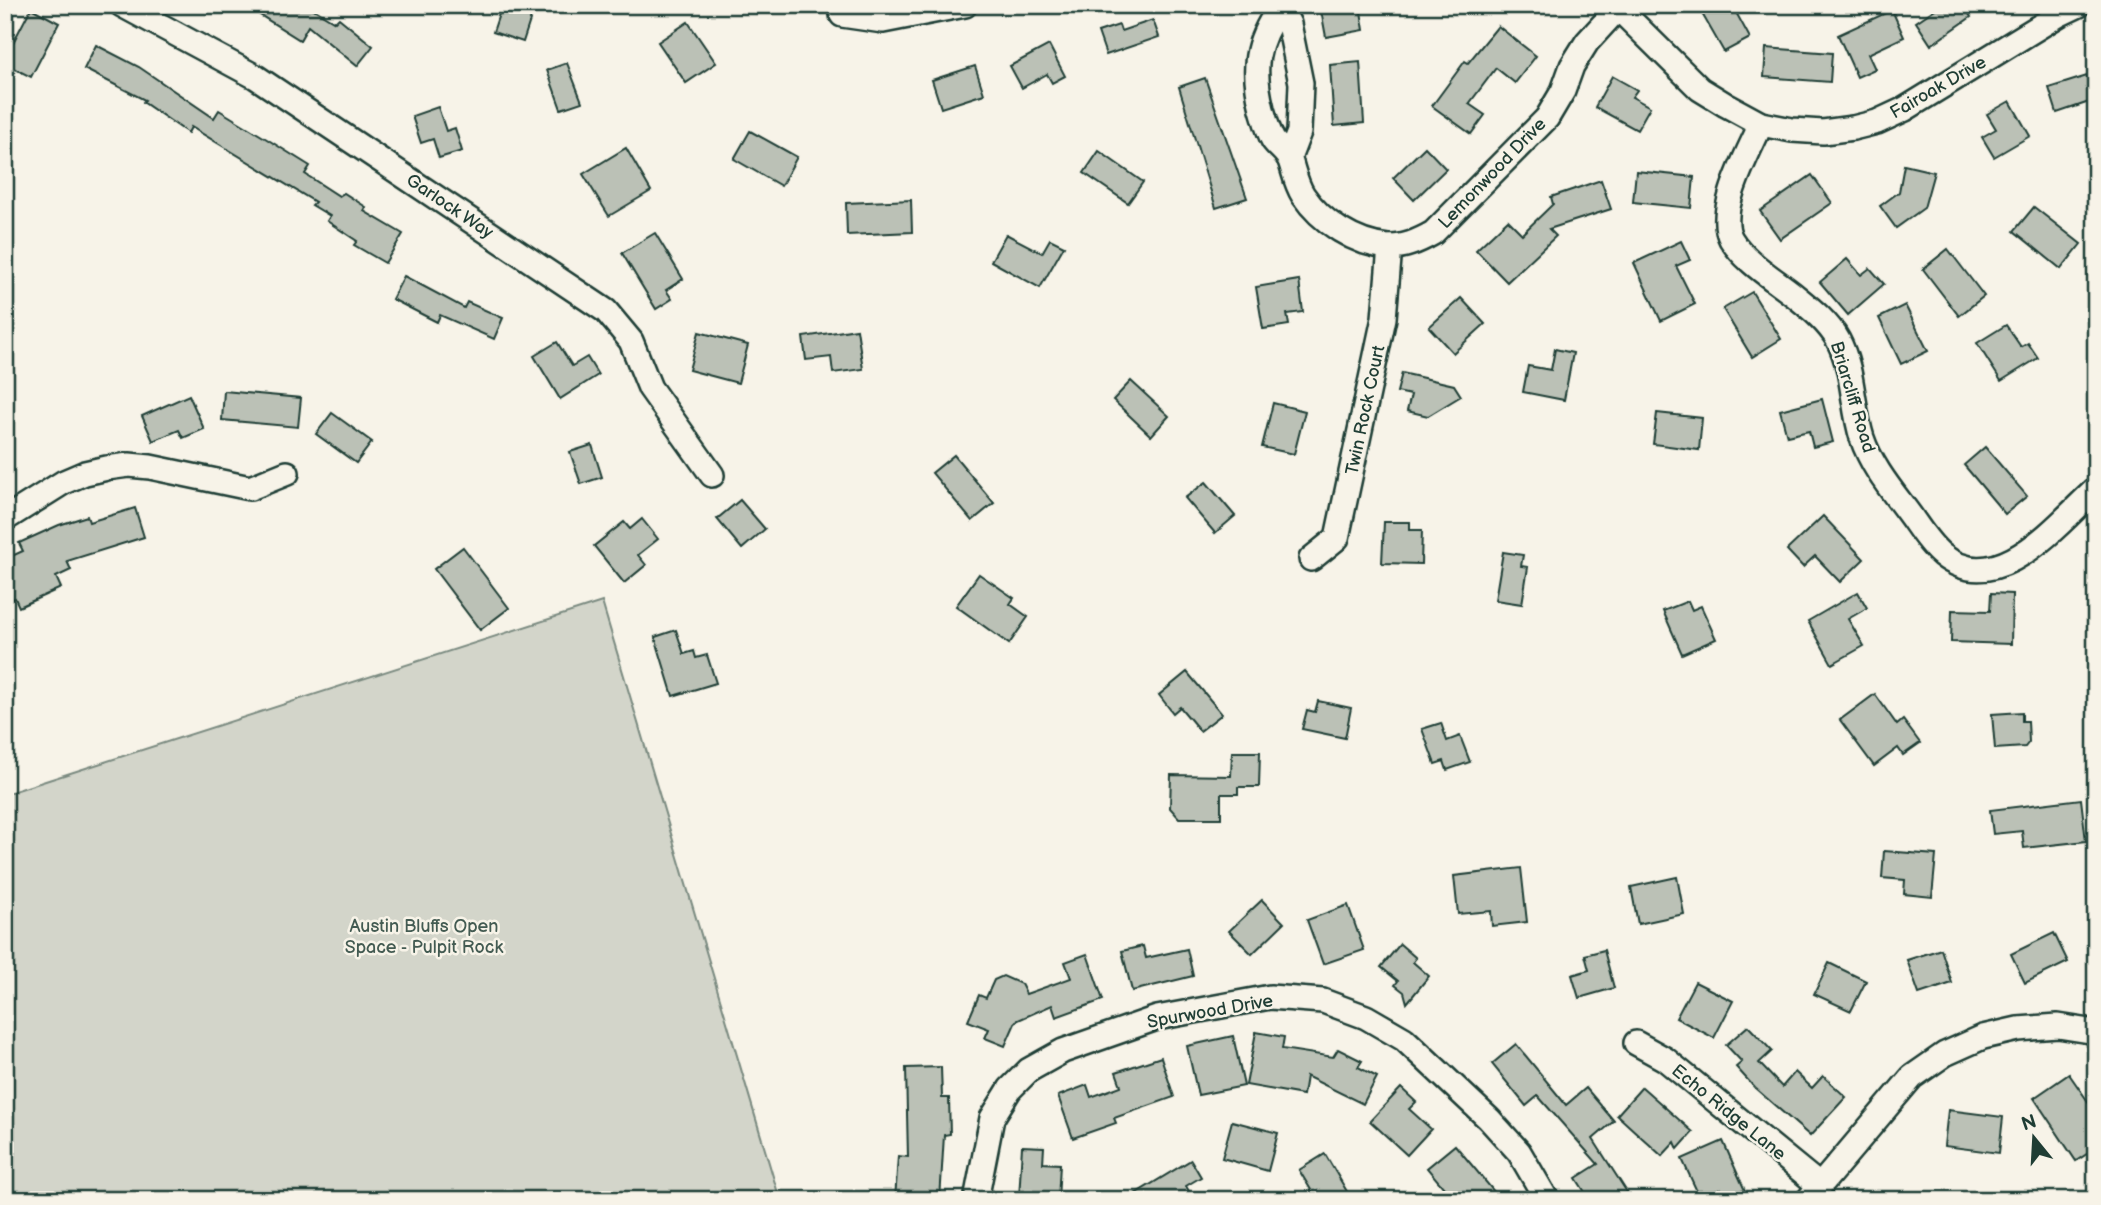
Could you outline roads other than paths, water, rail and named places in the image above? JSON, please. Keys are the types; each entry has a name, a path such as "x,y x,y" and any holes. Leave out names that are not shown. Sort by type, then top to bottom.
{"street":[{"name":"Garlock Way","path":"122,5 256,77 606,311 631,341 650,388 712,475"},
{"path":"842,15 883,21 965,5"},
{"name":"Fairoak Drive","path":"1620,7 1700,89 1761,124 1823,132 1877,122 2079,5"},
{"path":"1289,158 1299,132 1301,83 1289,24 1279,7 1259,44 1256,65 1258,92 1273,140 1289,158 1294,178 1315,211 1353,237 1390,247"},
{"name":"Lemonwood Drive","path":"1390,247 1416,243 1433,233 1525,143 1547,118 1587,42 1620,7"},
{"name":"Briarcliff Road","path":"1761,124 1729,202 1726,221 1731,238 1745,255 1827,324 1838,340 1845,359 1861,435 1868,453 1931,545 1956,565 1974,569 1996,567 2029,550 2096,489"},
{"name":"Twin Rock Court","path":"1311,559 1337,538 1384,318 1390,247"},
{"path":"5,519 64,482 107,468 150,467 250,488 287,473"},
{"name":"Spurwood Drive","path":"976,1200 992,1118 1010,1090 1029,1070 1063,1051 1157,1018 1270,997 1323,1002 1366,1017 1404,1039 1489,1119 1519,1152 1547,1200"},
{"path":"1814,1193 1912,1077 1945,1054 1983,1037 2018,1029 2058,1026 2096,1032"},
{"name":"Echo Ridge Lane","path":"1636,1043 1665,1059 1814,1193"}],"park label":[{"name":"Austin Bluffs Open Space - Pulpit Rock","path":"424,936"}]}
